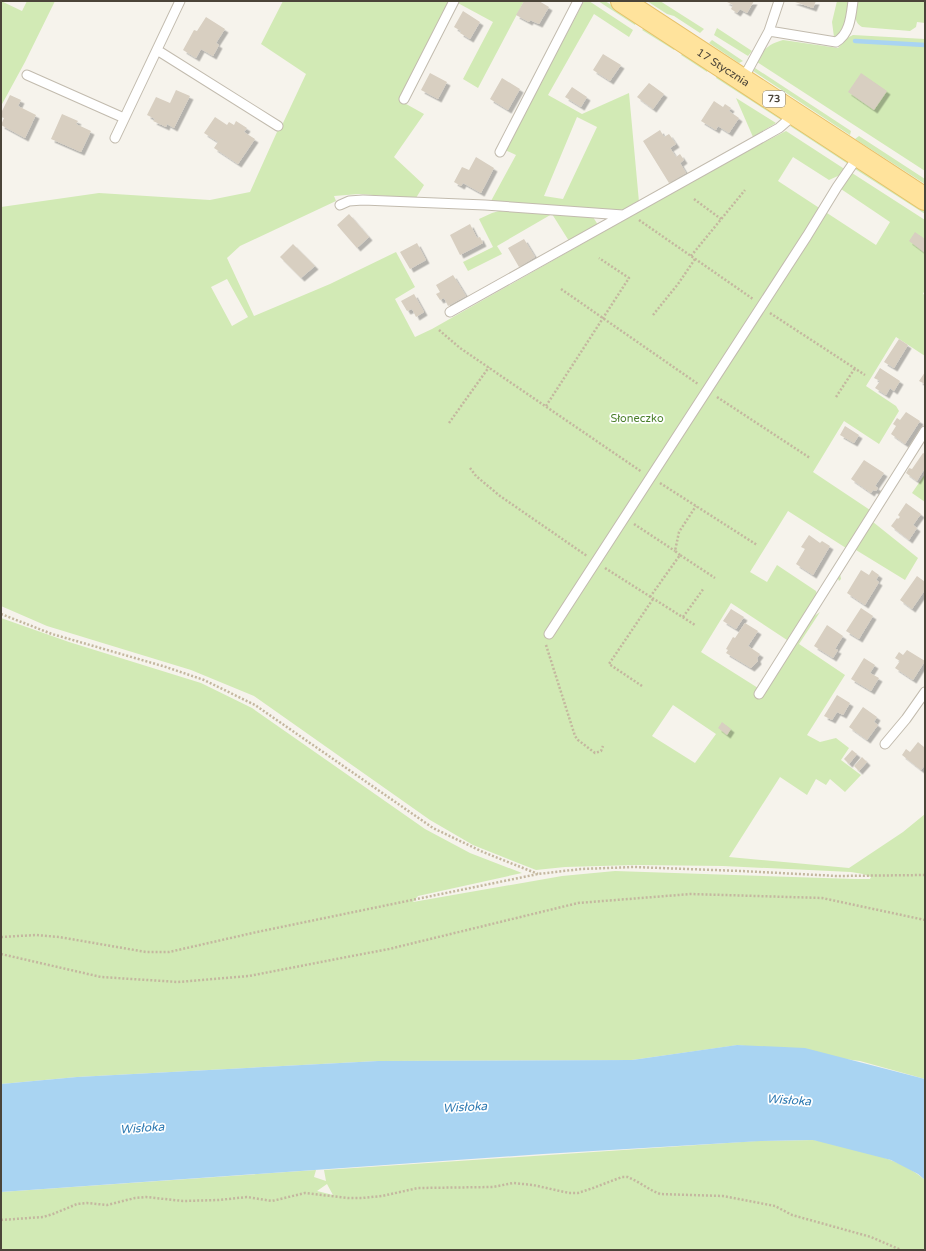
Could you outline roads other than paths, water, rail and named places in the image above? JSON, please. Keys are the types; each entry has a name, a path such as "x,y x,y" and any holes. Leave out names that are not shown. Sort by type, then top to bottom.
{"main road":[{"name":"17 Stycznia","path":"622,1 796,113 925,199"}],"lane":[{"path":"115,138 180,1"},
{"path":"404,99 454,1"},
{"path":"500,152 578,1"},
{"path":"743,79 769,32 779,1"},
{"path":"769,32 836,42 842,38 847,30 853,1"},
{"path":"157,50 278,126"},
{"path":"27,75 124,118"},
{"path":"450,312 779,128 796,113"},
{"path":"549,634 595,561 808,236 836,188 859,155"},
{"path":"340,205 349,201 363,200 485,205 623,215"},
{"path":"758,694 925,431"},
{"path":"885,744 906,720 925,692"}],"water":[{"name":"Wisłoka","path":"737,1045 805,1048 925,1079 925,1180 918,1174 891,1160 813,1140 761,1141 543,1154 1,1192 1,1084 77,1077 378,1061 632,1060"}],"waterway":[{"path":"855,41 925,45"}],"park label":[{"name":"Słoneczko","path":"637,418"}]}
